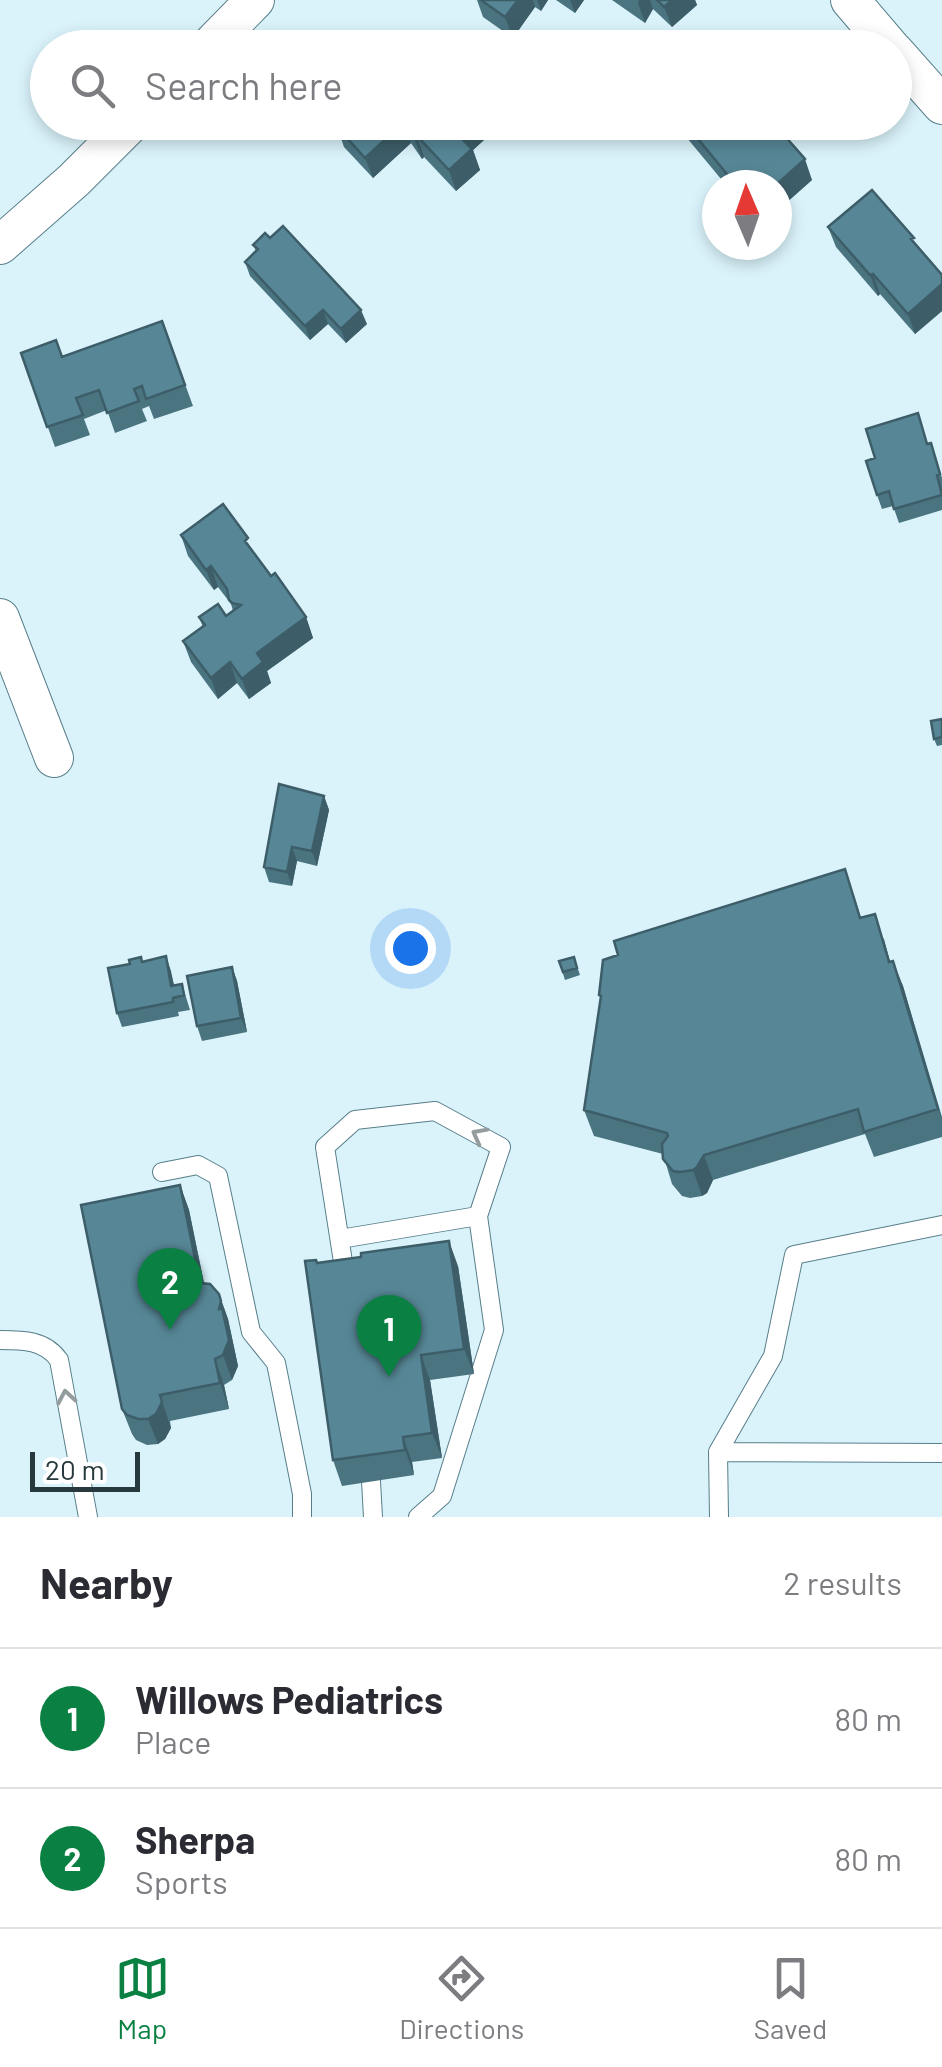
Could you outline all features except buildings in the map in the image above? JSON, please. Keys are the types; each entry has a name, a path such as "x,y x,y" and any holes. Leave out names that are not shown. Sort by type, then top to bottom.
{"street":[{"path":"226,30 255,0"},
{"path":"850,0 876,30"},
{"path":"912,71 942,105"},
{"path":"0,245 114,140"},
{"path":"0,618 54,758"}],"lane":[{"path":"346,1286 325,1147 355,1120 434,1111 501,1147 478,1216 494,1330 442,1496 418,1517"},
{"path":"162,1172 198,1166 218,1176 251,1332 276,1363 302,1494 302,1517"},
{"path":"340,1240 478,1216"},
{"path":"719,1517 718,1452 773,1356 794,1255 942,1225"},
{"path":"0,1340 26,1340 50,1349 60,1360 88,1517"},
{"path":"718,1452 942,1453"},
{"path":"371,1482 373,1517"}],"place":[{"name":"Sherpa","path":"170,1330"},
{"name":"Willows Pediatrics","path":"389,1377"}]}
